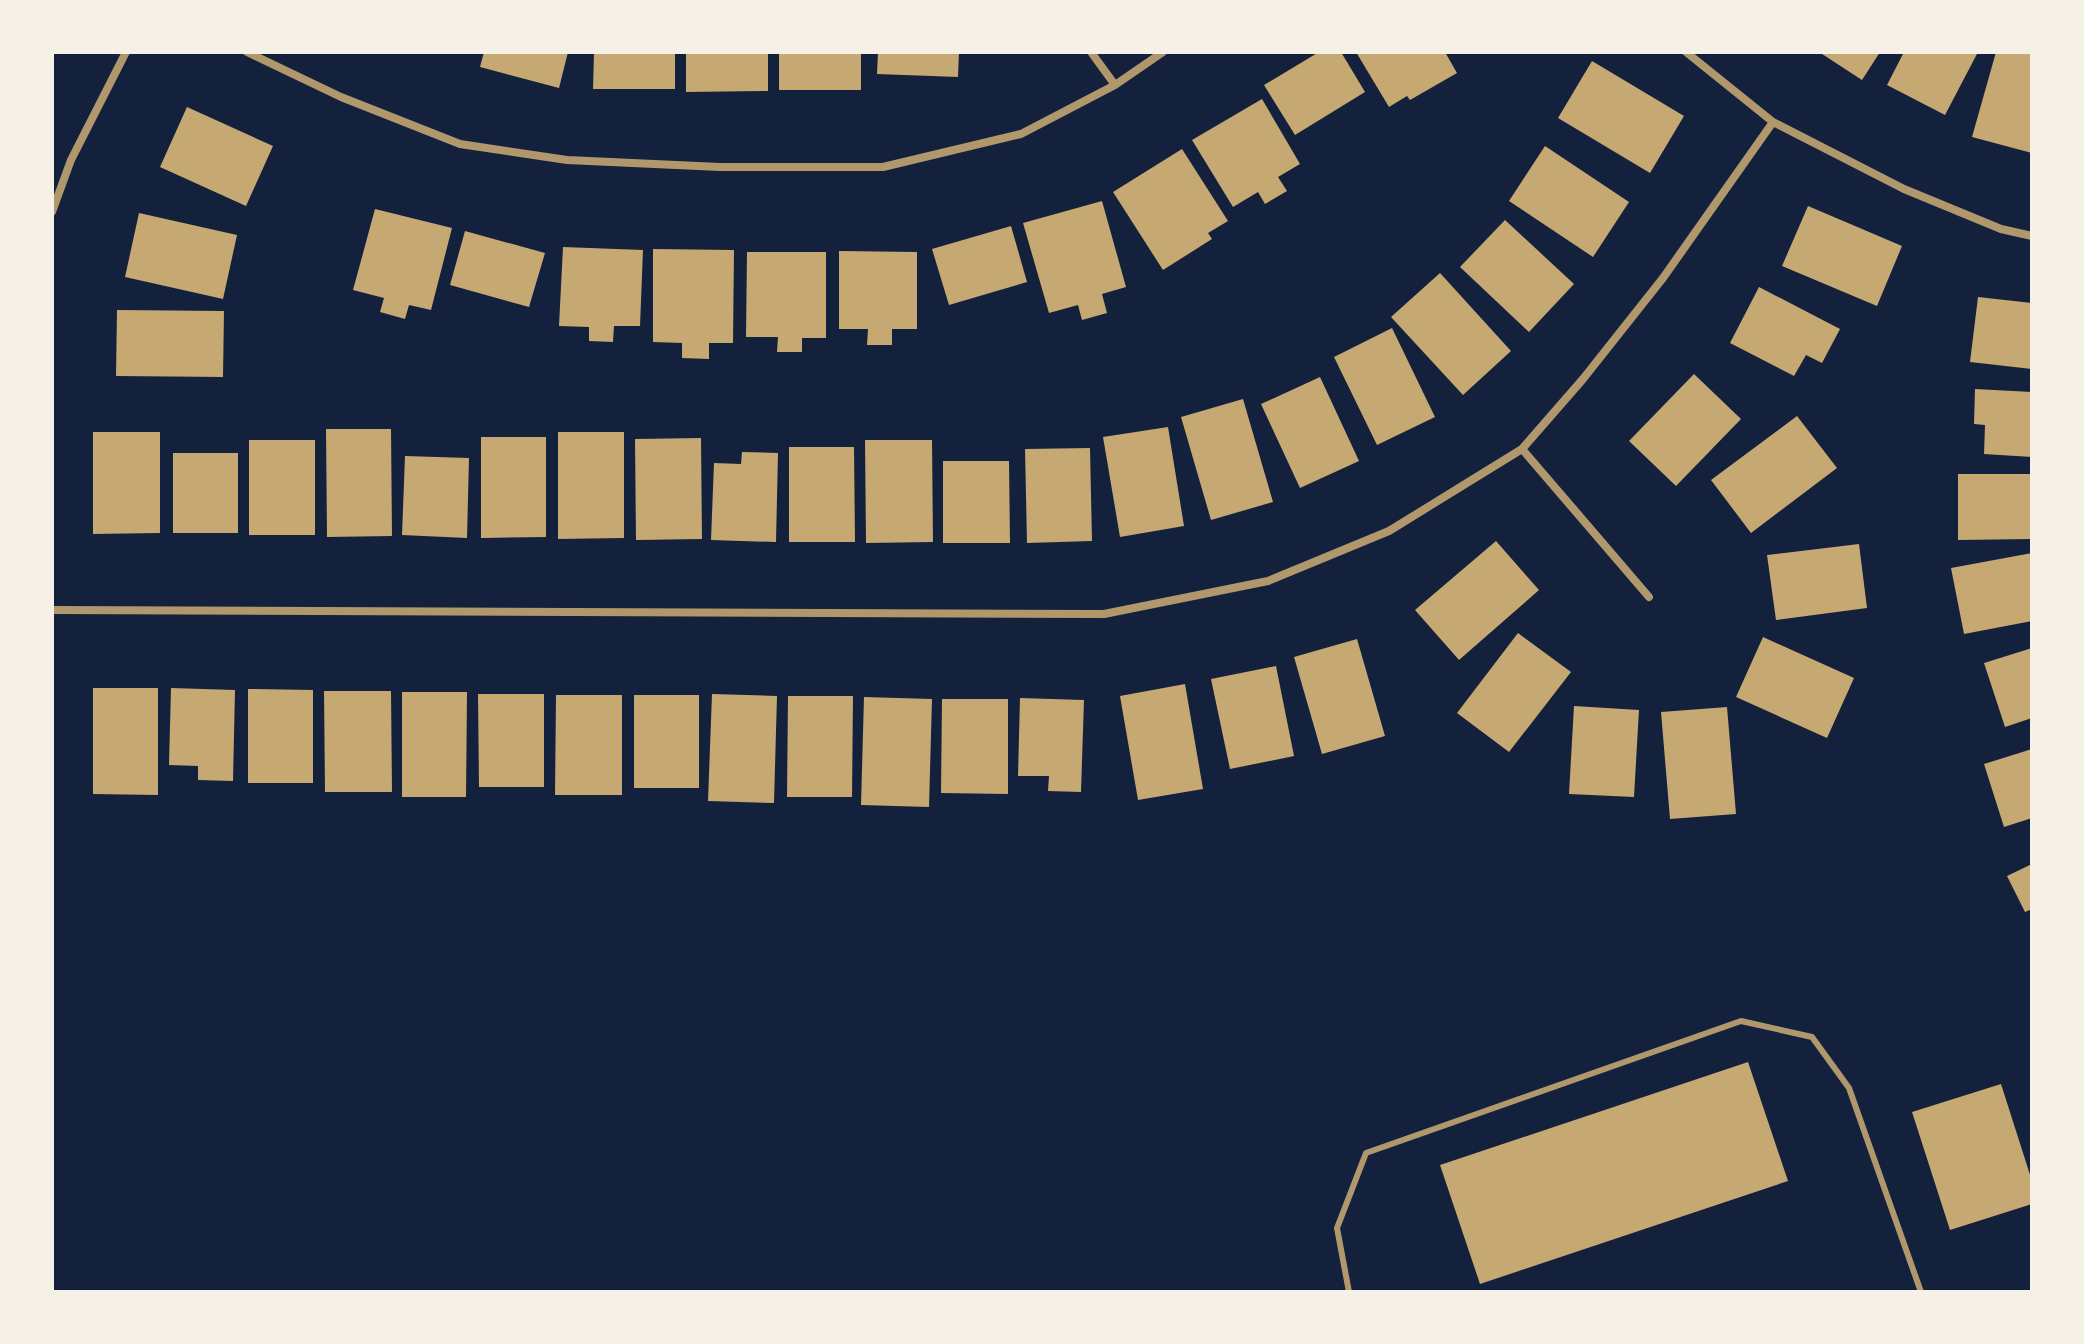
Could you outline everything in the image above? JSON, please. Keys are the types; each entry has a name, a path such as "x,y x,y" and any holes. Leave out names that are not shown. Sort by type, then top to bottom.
{"street":[{"path":"52,212 71,160 126,52"},
{"path":"247,52 341,97 460,144 567,160 720,167 883,167 1021,134 1115,85 1163,52"},
{"path":"1091,52 1115,85"},
{"path":"1686,52 1773,122 1904,189 2001,229 2032,236"},
{"path":"52,610 1104,614 1268,581 1389,531 1522,449 1583,379 1663,278 1773,122"},
{"path":"1522,449 1649,597"}],"lane":[{"path":"1349,1292 1337,1228 1366,1153 1741,1021 1812,1037 1849,1088 1921,1292"}],"building":[{"path":"484,52 568,52 559,88 480,67"},
{"path":"594,52 675,52 675,89 593,89"},
{"path":"686,52 768,52 768,91 686,92"},
{"path":"779,52 861,52 861,90 779,90"},
{"path":"878,52 959,52 958,77 877,74"},
{"path":"1319,52 1341,52 1365,92 1295,135 1264,85"},
{"path":"1356,52 1445,52 1457,73 1410,100 1407,96 1389,107"},
{"path":"1819,52 1880,52 1862,80"},
{"path":"1904,52 1978,52 1945,115 1887,85"},
{"path":"1996,52 2032,52 2032,153 1972,137"},
{"path":"1592,61 1684,116 1650,173 1558,118"},
{"path":"1262,99 1300,164 1278,177 1287,191 1265,204 1258,192 1233,207 1192,140"},
{"path":"187,107 273,146 246,206 160,167"},
{"path":"1545,146 1629,202 1593,257 1509,201"},
{"path":"1182,149 1228,221 1208,233 1212,239 1163,270 1113,192"},
{"path":"1102,201 1126,287 1102,294 1107,313 1082,320 1078,305 1049,313 1023,223"},
{"path":"1808,206 1902,246 1877,306 1782,266"},
{"path":"375,209 452,228 431,310 409,305 405,319 380,312 384,298 353,290"},
{"path":"139,213 237,235 223,299 125,277"},
{"path":"1505,220 1574,284 1529,332 1460,267"},
{"path":"1011,226 1027,282 949,305 932,249"},
{"path":"465,231 545,253 529,307 450,285"},
{"path":"563,247 643,250 640,326 614,326 613,342 589,341 589,327 559,326"},
{"path":"653,249 734,250 733,343 709,343 709,359 682,358 682,343 653,342"},
{"path":"839,251 917,252 917,329 892,329 892,345 867,345 868,329 839,329"},
{"path":"747,252 826,252 826,338 802,338 802,352 777,352 778,337 746,337"},
{"path":"1440,273 1511,351 1463,395 1391,317"},
{"path":"1759,287 1840,329 1822,363 1806,355 1794,376 1730,343"},
{"path":"1978,297 2032,303 2032,369 1970,362"},
{"path":"117,310 224,311 223,377 116,376"},
{"path":"1392,328 1435,417 1377,445 1334,357"},
{"path":"1694,374 1741,419 1676,486 1629,441"},
{"path":"1320,377 1359,461 1300,488 1261,404"},
{"path":"1975,389 2032,392 2032,457 1984,454 1985,425 1974,424"},
{"path":"1243,399 1273,502 1211,520 1181,417"},
{"path":"1797,416 1837,468 1751,533 1711,480"},
{"path":"1168,427 1184,526 1120,537 1103,437"},
{"path":"326,429 391,429 392,536 327,537"},
{"path":"93,432 160,432 160,533 93,534"},
{"path":"558,432 624,432 624,538 558,539"},
{"path":"481,437 546,437 546,537 481,538"},
{"path":"701,438 702,539 636,540 635,439"},
{"path":"249,440 315,440 315,535 249,535"},
{"path":"865,440 932,440 933,542 866,543"},
{"path":"789,447 854,447 855,542 789,542"},
{"path":"1090,448 1092,541 1027,543 1025,449"},
{"path":"742,452 778,453 776,542 711,540 714,463 741,464"},
{"path":"173,453 238,453 238,533 173,533"},
{"path":"405,456 469,458 467,538 402,535"},
{"path":"943,461 1009,461 1010,543 943,543"},
{"path":"1958,474 2032,474 2032,539 1958,540"},
{"path":"1496,541 1539,590 1459,660 1415,610"},
{"path":"1859,544 1867,608 1776,620 1767,555"},
{"path":"2032,553 2032,621 1964,634 1951,568"},
{"path":"1518,633 1571,672 1509,752 1457,713"},
{"path":"1763,637 1854,678 1827,738 1736,697"},
{"path":"1357,639 1385,736 1322,754 1294,657"},
{"path":"2032,648 2032,718 2005,727 1984,663"},
{"path":"1276,666 1294,756 1230,769 1211,679"},
{"path":"1185,684 1203,789 1138,800 1120,696"},
{"path":"93,688 158,688 158,795 93,794"},
{"path":"171,688 235,690 233,781 198,780 198,766 169,765"},
{"path":"248,689 313,690 313,783 248,783"},
{"path":"324,691 391,691 392,792 325,792"},
{"path":"402,692 467,692 466,797 402,797"},
{"path":"478,694 544,694 544,787 479,787"},
{"path":"712,694 777,696 774,803 708,801"},
{"path":"556,695 622,695 622,795 555,795"},
{"path":"634,695 699,695 699,788 634,788"},
{"path":"788,696 853,696 852,797 787,797"},
{"path":"864,697 932,699 929,807 861,805"},
{"path":"1020,698 1084,700 1081,792 1048,791 1049,776 1018,776"},
{"path":"942,699 1008,699 1008,794 941,793"},
{"path":"1574,706 1639,710 1634,797 1569,794"},
{"path":"1727,707 1736,814 1670,819 1661,712"},
{"path":"2032,749 2032,818 2004,827 1984,764"},
{"path":"2032,864 2032,909 2025,912 2007,876"},
{"path":"1748,1062 1788,1181 1480,1284 1440,1165"},
{"path":"2001,1084 2032,1181 2032,1204 1950,1230 1912,1112"}]}
